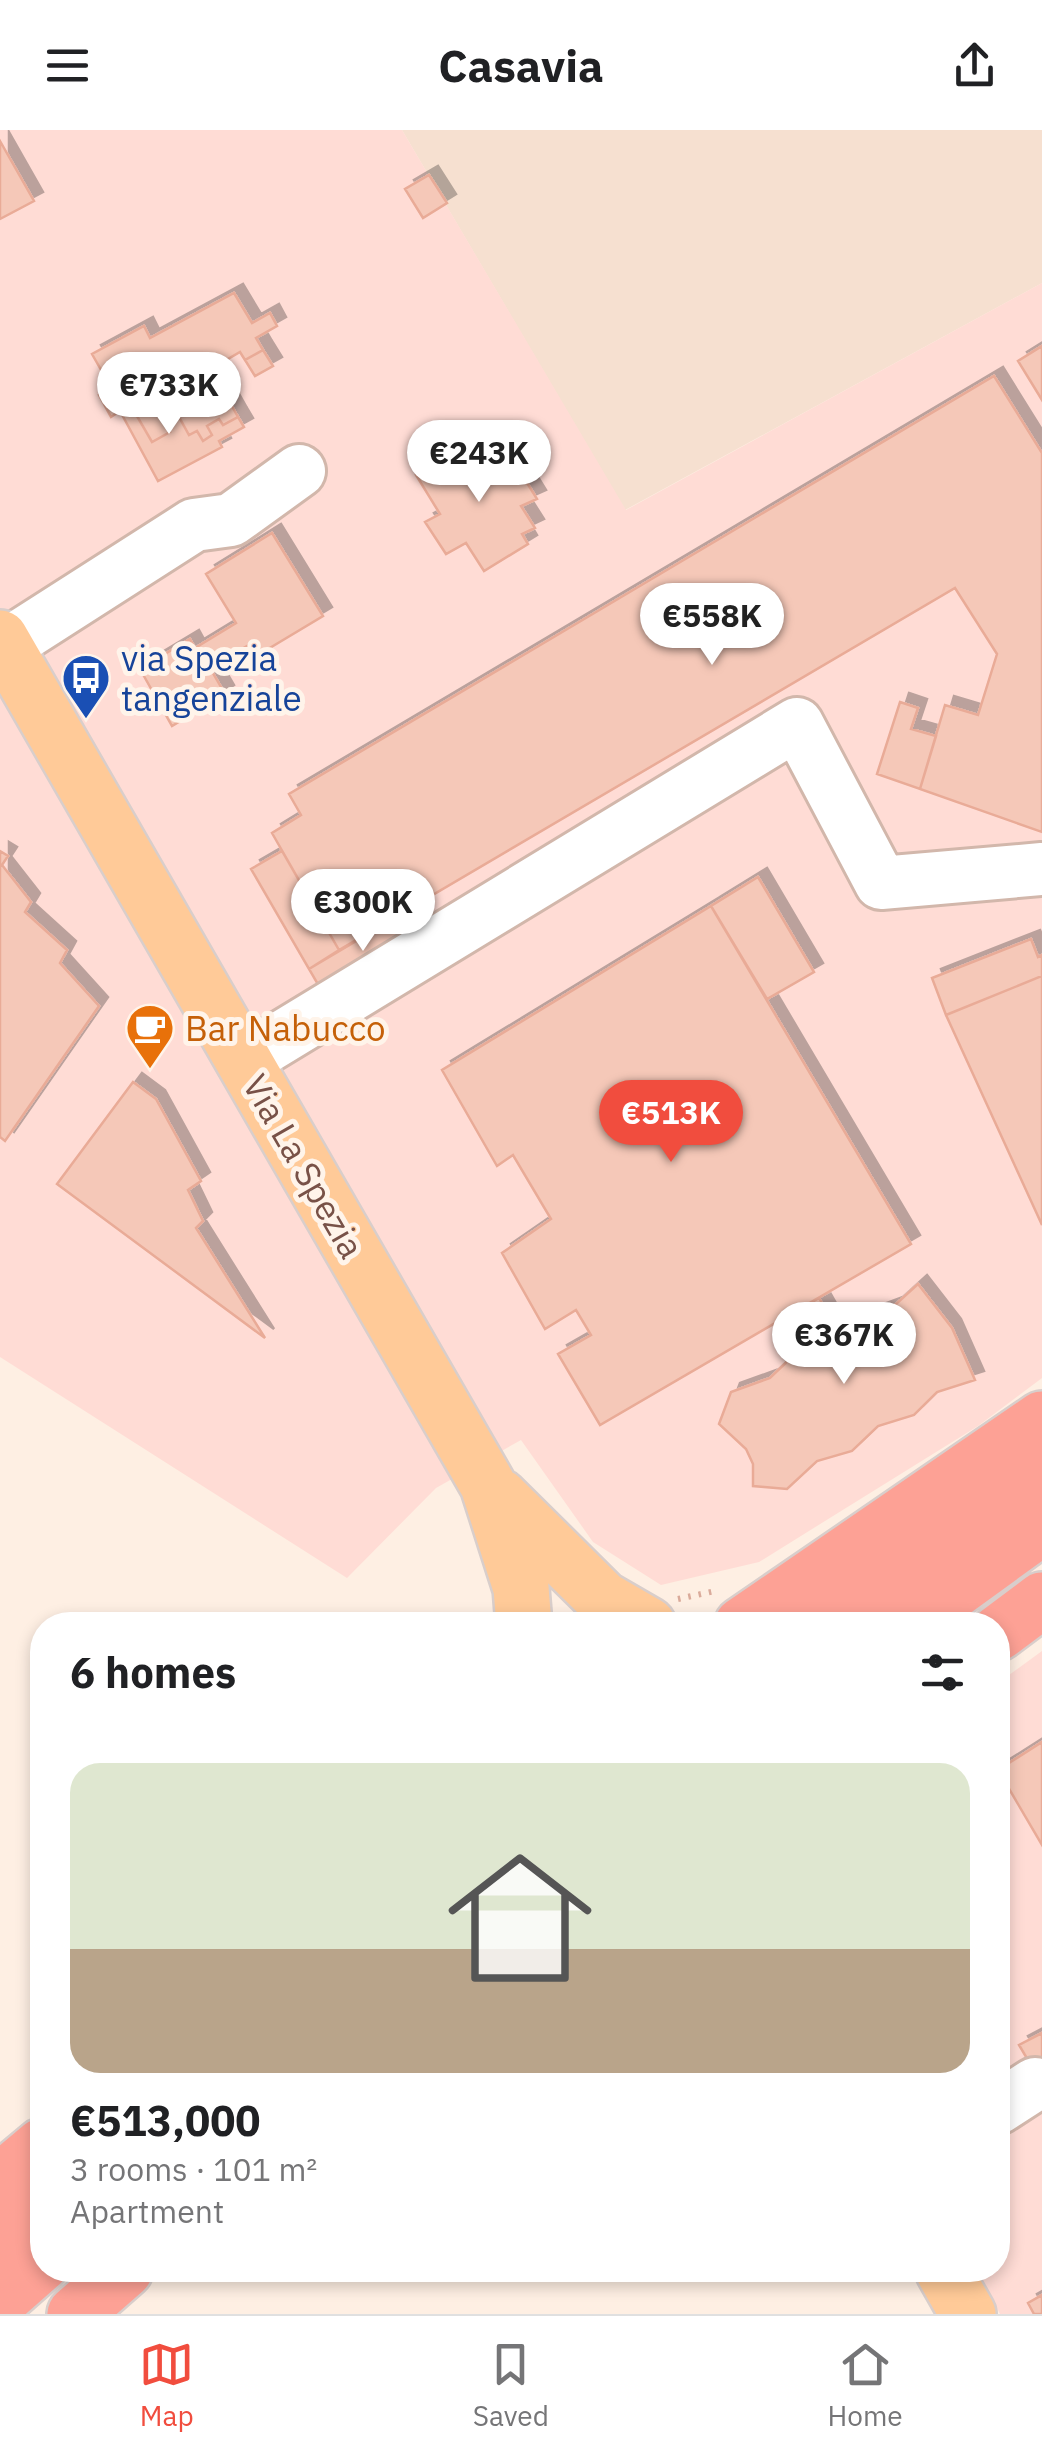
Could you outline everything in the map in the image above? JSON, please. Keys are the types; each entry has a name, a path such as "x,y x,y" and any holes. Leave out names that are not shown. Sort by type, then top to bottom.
{"highway":[{"path":"732,1607 1042,1419"},
{"path":"849,1612 1042,1473"},
{"path":"925,1612 1042,1528"},
{"path":"1010,1625 1042,1600"},
{"path":"0,2181 30,2156"},
{"path":"0,2240 30,2214"},
{"path":"0,2300 30,2273"},
{"path":"75,2314 111,2282"}],"main road":[{"name":"Via La Spezia","path":"2,642 488,1486 521,1588 523,1612"},
{"name":"Via La Spezia","path":"488,1486 604,1599 661,1612"},
{"path":"950,2282 968,2314"}],"lane":[{"path":"2,642 194,525 231,520 299,471"},
{"path":"243,1060 797,724 881,883 1042,869"}],"path":[{"path":"661,1612 732,1607"}],"shaded area":[{"path":"0,130 402,130 626,510 1042,283 1042,1378 978,1426 759,1562 661,1585 593,1542 521,1440 436,1488 347,1578 0,1357"},
{"path":"402,130 1042,130 1042,283 625,510"},
{"path":"1042,1651 1042,2314 1000,2314 983,2282 1010,2282 1010,1674"}],"building":[{"path":"0,141 34,201 0,219"},
{"path":"429,175 447,203 423,218 405,189"},
{"path":"234,293 252,323 270,313 277,326 256,338 263,350 245,360 240,352 211,369 238,417 223,425 219,419 207,426 212,435 203,441 197,431 189,435 179,417 166,424 170,432 152,442 119,385 112,389 92,354 144,326 150,338"},
{"path":"1042,346 1042,400 1018,361"},
{"path":"263,350 273,366 255,376 245,360"},
{"path":"994,376 1042,453 1042,832 920,789 945,705 978,715 997,654 955,588 339,950 272,833 301,815 289,794"},
{"path":"119,385 152,442 170,432 166,424 179,417 189,435 197,431 203,441 212,435 207,426 219,419 223,425 238,417 244,427 219,441 222,447 158,481 120,411 111,417 99,395"},
{"path":"471,445 483,465 508,452 537,499 521,506 535,528 522,534 528,544 484,571 466,543 446,554 425,522 440,514 416,475"},
{"path":"272,533 323,616 253,658 247,646 210,668 225,694 172,726 140,669 190,639 195,648 236,623 206,574"},
{"path":"900,702 918,708 911,729 936,736 920,789 877,774"},
{"path":"0,851 8,856 2,865 31,902 25,912 67,950 60,963 99,1006 5,1141 0,1137"},
{"path":"282,851 339,950 309,969 251,869"},
{"path":"758,877 814,972 767,999 711,906"},
{"path":"711,906 911,1244 600,1425 558,1354 591,1335 576,1310 545,1329 502,1253 551,1219 513,1155 497,1166 442,1070"},
{"path":"402,914 416,939 323,993 309,969"},
{"path":"1031,939 1038,957 1042,955 1042,976 946,1015 932,978"},
{"path":"1042,976 1042,1225 946,1015"},
{"path":"133,1082 156,1099 201,1181 188,1190 203,1221 196,1228 265,1338 57,1184"},
{"path":"918,1284 952,1328 975,1380 937,1392 914,1415 878,1426 852,1451 817,1461 787,1489 753,1486 753,1464 746,1449 719,1424 731,1392 770,1378 794,1355 814,1352 794,1313 819,1298 840,1335 845,1334 856,1320 894,1306"},
{"path":"1042,1742 1042,1845 1010,1790 1010,1762"},
{"path":"1042,2033 1042,2068 1035,2072 1019,2045"},
{"path":"1042,2295 1042,2314 1034,2314 1028,2303"}],"place":[{"name":"via Spezia tangenziale","path":"86,720"},
{"name":"Bar Nabucco","path":"150,1070"}]}
